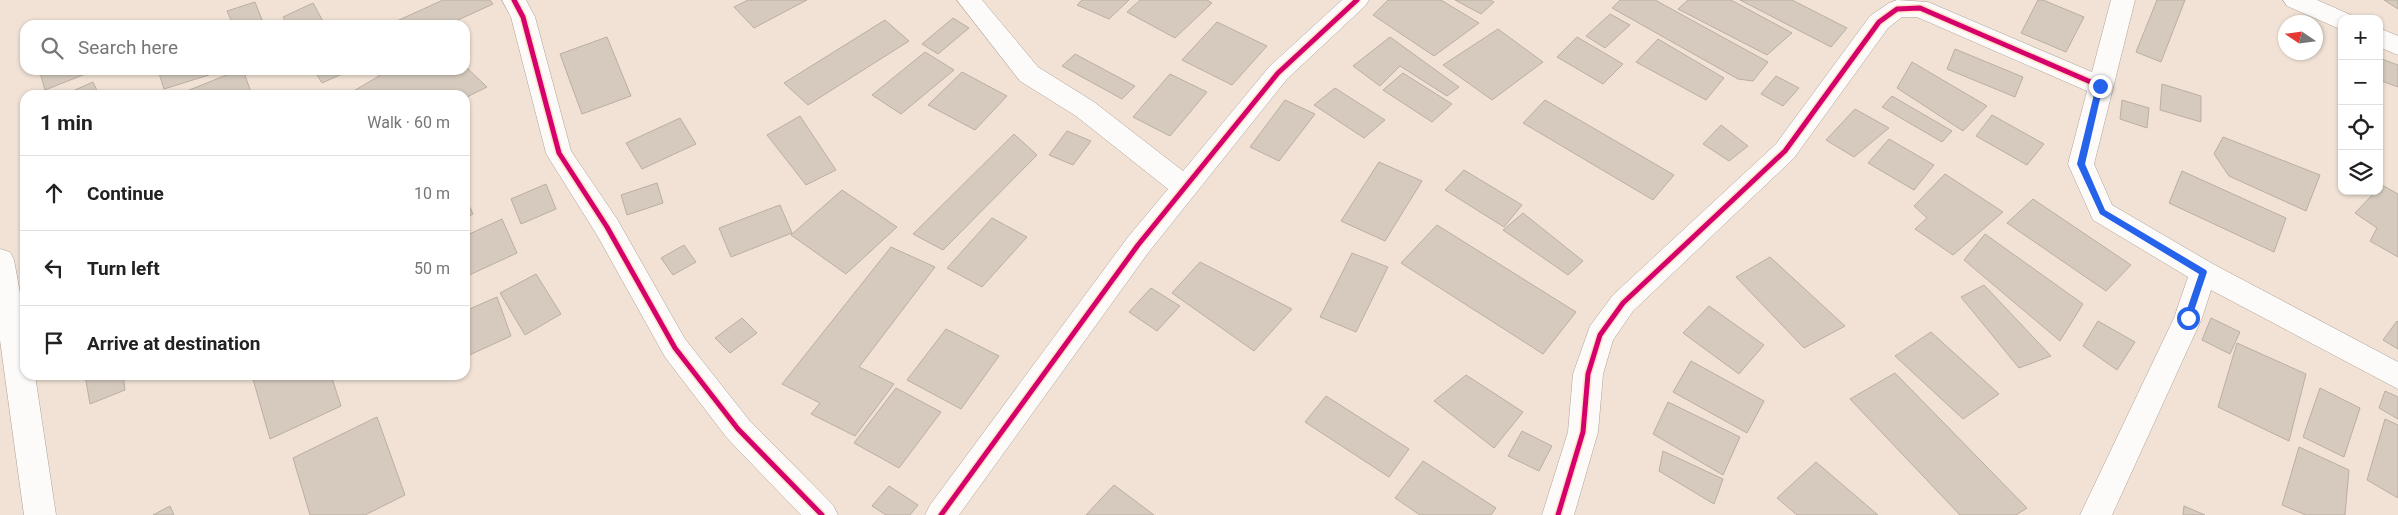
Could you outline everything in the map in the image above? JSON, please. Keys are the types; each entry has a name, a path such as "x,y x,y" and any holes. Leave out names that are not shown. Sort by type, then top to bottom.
{"street":[{"path":"514,0 523,17 559,153 607,227 675,348 738,429 822,515"},
{"path":"969,0 1029,74 1085,109 1184,188"},
{"path":"941,515 1138,244 1278,73 1357,0"},
{"path":"2123,0 2081,164 2102,212 2203,272 2398,376"},
{"path":"2295,0 2338,19"},
{"path":"1558,515 1583,432 1588,374 1600,335 1623,302 1785,151 1879,22 1897,9 1920,8 2100,86"},
{"path":"2383,39 2398,46"},
{"path":"0,260 20,374"},
{"path":"2096,515 2188,318 2203,272"},
{"path":"21,380 40,515"}],"building":[{"path":"443,0 490,0 493,4 458,20 399,20"},
{"path":"748,0 807,0 754,28 734,7"},
{"path":"1082,0 1129,0 1109,19 1077,5"},
{"path":"1140,0 1207,0 1212,3 1175,38 1127,12"},
{"path":"1388,0 1441,0 1479,23 1434,56 1373,15"},
{"path":"1455,0 1490,0 1494,2 1481,14"},
{"path":"1620,0 1655,0 1768,62 1753,81 1738,79 1612,8"},
{"path":"1688,0 1731,0 1792,33 1767,55 1678,9"},
{"path":"1740,0 1792,0 1847,28 1831,47"},
{"path":"2038,0 2043,0 2084,17 2066,52 2021,33"},
{"path":"2157,0 2185,0 2161,62 2136,52"},
{"path":"2384,0 2398,0 2398,9"},
{"path":"255,2 262,20 231,20 227,11"},
{"path":"313,3 322,20 285,20 283,17"},
{"path":"1610,14 1630,25 1605,48 1586,36"},
{"path":"953,18 969,28 938,54 922,44"},
{"path":"885,20 909,41 808,105 784,83"},
{"path":"1217,22 1267,46 1232,85 1182,60"},
{"path":"1498,29 1543,62 1492,100 1443,65"},
{"path":"607,37 631,96 582,114 560,54"},
{"path":"1390,37 1459,87 1447,96 1400,66 1380,86 1353,66"},
{"path":"1577,37 1623,64 1603,84 1557,57"},
{"path":"1658,39 1724,78 1706,100 1636,62"},
{"path":"1955,49 2023,77 2015,97 1947,69"},
{"path":"925,52 954,70 901,114 872,95"},
{"path":"1075,54 1135,86 1122,99 1062,66"},
{"path":"2383,59 2398,65 2398,87 2383,81"},
{"path":"1912,62 1987,106 1963,131 1897,88"},
{"path":"470,71 487,87 470,96 470,90 355,90 381,75 470,75"},
{"path":"962,72 1007,96 975,130 928,105"},
{"path":"1403,73 1452,104 1432,122 1383,90"},
{"path":"1170,74 1207,92 1170,136 1133,117"},
{"path":"41,75 83,75 45,90"},
{"path":"160,75 209,75 164,89"},
{"path":"227,75 245,75 250,90 189,90"},
{"path":"317,75 340,75 322,83"},
{"path":"1776,76 1799,88 1783,106 1761,94"},
{"path":"93,82 97,90 75,90"},
{"path":"2162,84 2201,96 2201,122 2160,110"},
{"path":"1335,88 1385,120 1364,138 1314,105"},
{"path":"1892,96 1952,131 1942,142 1882,107"},
{"path":"1285,100 1315,114 1279,161 1250,147"},
{"path":"1545,100 1674,175 1653,200 1523,123"},
{"path":"2122,100 2149,108 2147,128 2120,119"},
{"path":"1855,109 1889,128 1854,157 1826,140"},
{"path":"1992,115 2044,144 2027,165 1976,136"},
{"path":"800,116 836,170 806,185 767,135"},
{"path":"680,118 696,144 642,169 626,143"},
{"path":"1721,125 1748,146 1729,161 1703,144"},
{"path":"1067,131 1091,141 1073,165 1049,155"},
{"path":"1014,134 1037,155 943,250 913,234"},
{"path":"2223,137 2320,175 2306,211 2229,176 2214,154"},
{"path":"1889,139 1934,165 1914,190 1868,163"},
{"path":"1379,162 1422,181 1385,241 1341,221"},
{"path":"1464,170 1522,205 1504,227 1445,190"},
{"path":"2182,171 2286,218 2274,252 2169,203"},
{"path":"1945,174 2003,212 1953,255 1915,229 1927,218 1914,206"},
{"path":"657,183 663,203 627,215 621,195"},
{"path":"546,184 556,209 521,224 511,199"},
{"path":"2383,186 2398,194 2398,257 2370,241 2377,228 2355,213 2372,195 2383,195"},
{"path":"842,190 897,227 846,274 791,235"},
{"path":"2033,199 2131,265 2106,291 2007,223"},
{"path":"780,205 792,233 731,257 719,228"},
{"path":"1523,213 1583,261 1568,275 1503,230"},
{"path":"992,218 1027,237 982,287 947,268"},
{"path":"502,219 517,253 470,275 470,234"},
{"path":"1437,225 1576,312 1543,354 1401,263"},
{"path":"1985,234 2083,304 2060,341 1964,260"},
{"path":"684,245 696,262 673,275 661,258"},
{"path":"891,247 935,267 859,367 894,384 855,436 811,414 820,403 782,384"},
{"path":"1352,253 1388,267 1356,332 1320,317"},
{"path":"1770,257 1845,326 1804,348 1736,277"},
{"path":"1200,262 1292,309 1254,351 1172,293"},
{"path":"536,274 561,314 525,335 500,293"},
{"path":"1984,285 2051,356 2019,368 1961,297"},
{"path":"1151,288 1180,306 1157,331 1129,312"},
{"path":"497,297 511,336 470,355 470,309"},
{"path":"1709,306 1764,345 1739,374 1683,333"},
{"path":"742,318 757,333 730,353 715,338"},
{"path":"2211,318 2240,332 2230,354 2202,340"},
{"path":"2098,321 2135,342 2117,370 2083,346"},
{"path":"2398,322 2398,349 2383,340"},
{"path":"946,329 999,356 961,409 907,380"},
{"path":"1931,332 1999,394 1963,419 1895,356"},
{"path":"2237,343 2306,374 2289,441 2218,407"},
{"path":"1691,361 1764,401 1747,433 1673,392"},
{"path":"1895,373 2027,508 2016,515 1960,515 1850,399"},
{"path":"1466,375 1523,412 1494,448 1434,401"},
{"path":"86,380 124,380 125,390 90,404"},
{"path":"253,380 333,380 341,406 270,439"},
{"path":"896,388 941,412 899,468 854,443"},
{"path":"2320,388 2360,408 2344,457 2303,437"},
{"path":"2385,391 2398,397 2398,419 2379,408"},
{"path":"1326,396 1409,449 1389,477 1305,422"},
{"path":"1668,402 1740,437 1723,475 1653,434"},
{"path":"377,417 405,495 365,515 310,515 293,458"},
{"path":"2385,419 2398,425 2398,498 2367,480"},
{"path":"1522,431 1552,446 1539,471 1508,456"},
{"path":"2299,447 2349,470 2345,515 2306,515 2282,505"},
{"path":"1663,451 1723,479 1714,504 1659,471"},
{"path":"1423,461 1496,508 1491,515 1420,515 1395,498"},
{"path":"1816,462 1878,515 1797,515 1777,498"},
{"path":"1114,485 1154,515 1086,515"},
{"path":"889,486 918,505 910,515 886,515 872,506"},
{"path":"170,506 174,515 153,515"},
{"path":"2184,506 2205,515 2183,515"}],"cycle path":[{"path":"514,0 523,17 559,153 607,227 675,348 738,429 822,515"},
{"path":"941,515 1138,245 1278,73 1357,0"},
{"path":"1558,515 1583,432 1588,374 1600,335 1623,303 1785,151 1879,22 1897,9 1920,8 2100,86"}],"route":[{"path":"2100,86 2081,164 2102,212 2203,272 2188,318"}]}
